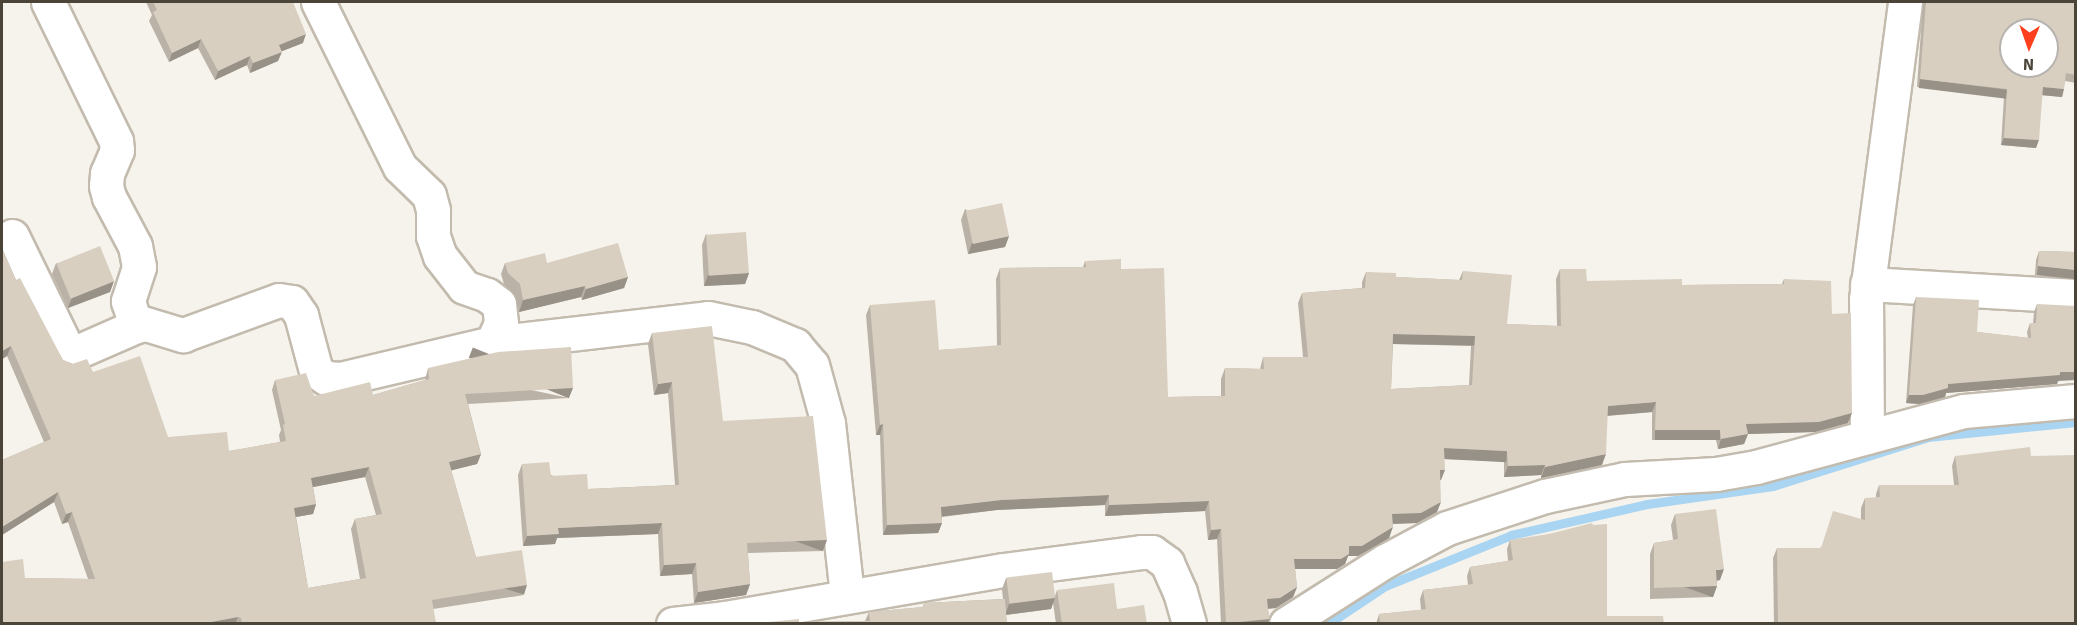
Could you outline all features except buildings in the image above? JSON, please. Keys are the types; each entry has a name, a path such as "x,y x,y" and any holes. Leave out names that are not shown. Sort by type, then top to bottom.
{"street":[{"path":"48,2 116,141 117,150 107,173 106,186 109,197 135,246 139,267 129,300 136,326"},
{"path":"318,2 400,167 429,195 433,210 433,236 440,256 464,287 487,295 499,304 501,323 492,343"},
{"path":"1867,436 1867,284 1905,2"},
{"path":"12,236 70,355 136,326 146,324 183,336 279,300 292,303 301,315 316,371 326,378 340,379 492,343 708,318 752,327 795,345 812,366 828,423 847,596"},
{"path":"1867,284 2076,296"},
{"path":"1286,624 1385,561 1447,528 1523,503 1625,479 1736,471 1964,411 2076,401"},
{"path":"673,624 1116,553 1152,552 1167,563 1189,624"}],"waterway":[{"path":"1328,624 1385,586 1511,535 1647,504 1773,486 1928,437 2076,422"}]}
